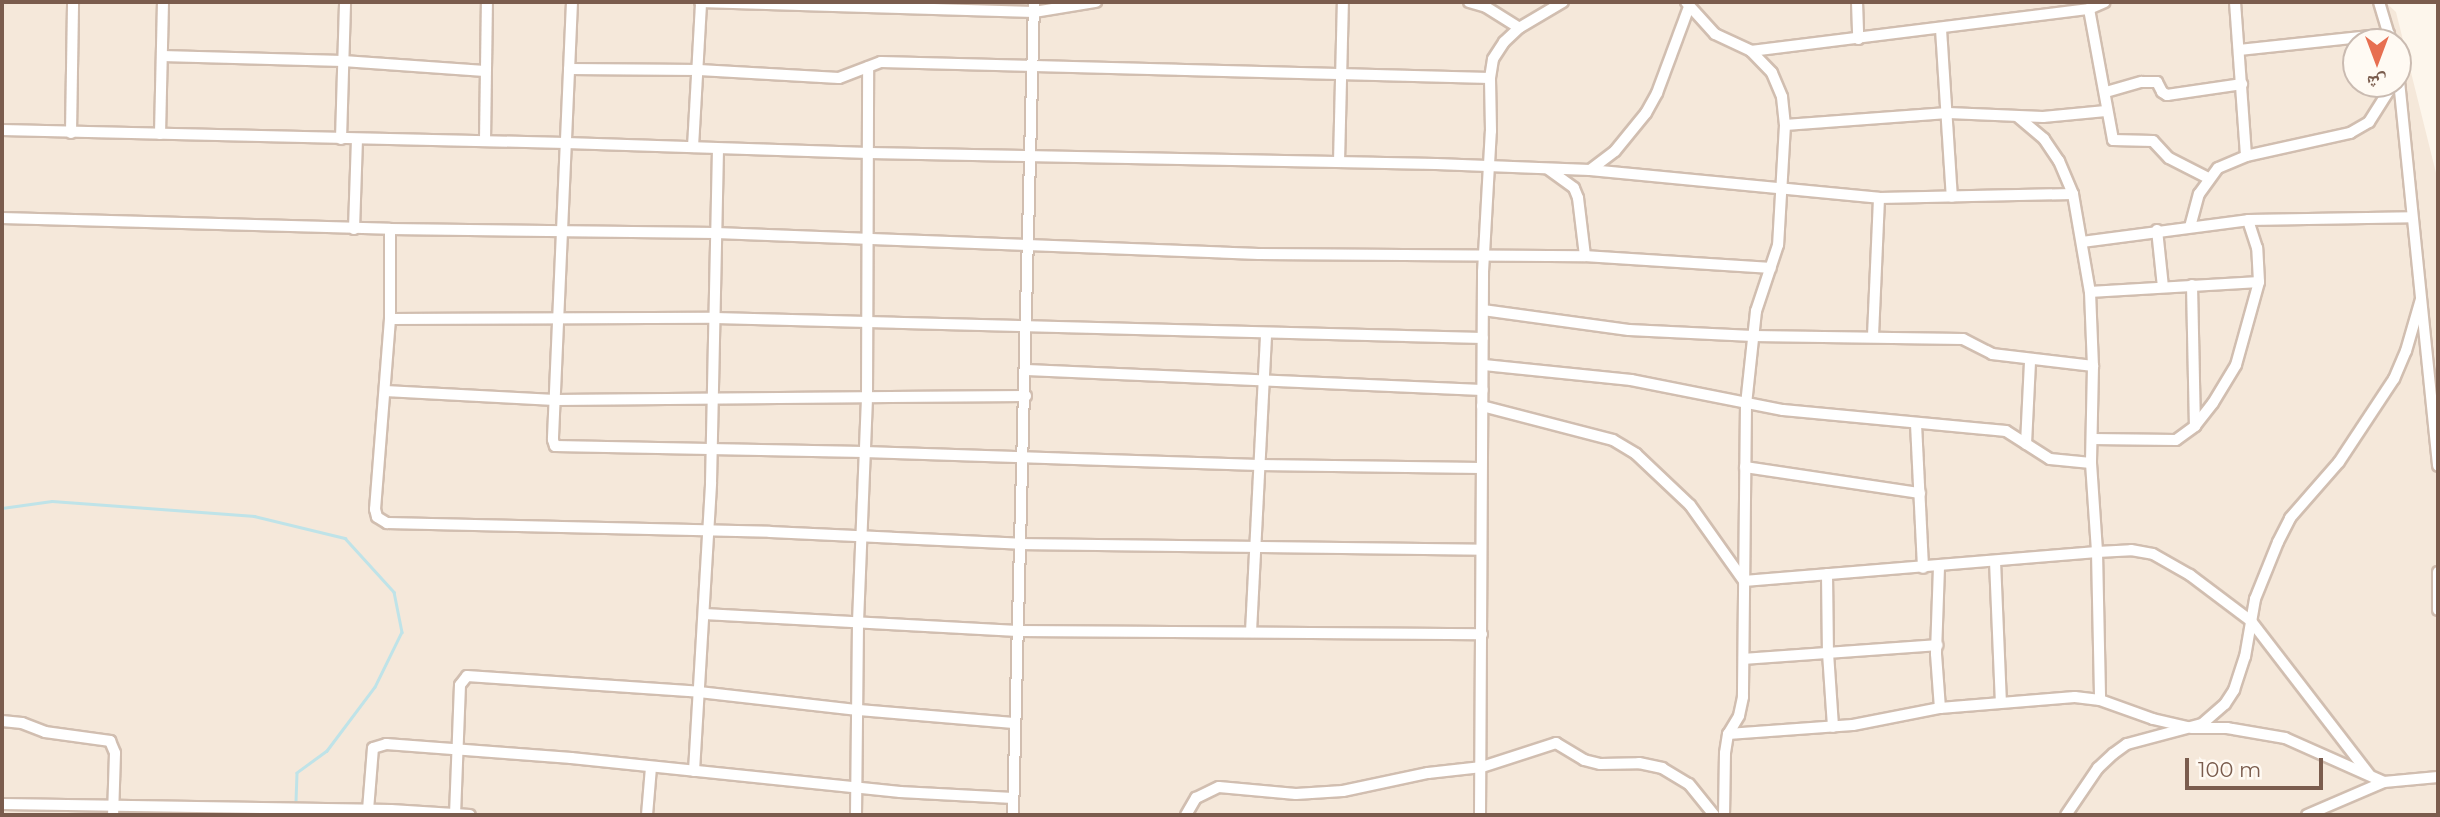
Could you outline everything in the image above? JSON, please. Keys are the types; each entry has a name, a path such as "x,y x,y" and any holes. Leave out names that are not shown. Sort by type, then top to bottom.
{"street":[{"path":"71,133 73,2"},
{"path":"160,134 163,2"},
{"path":"341,139 345,2"},
{"path":"485,141 487,2"},
{"path":"572,2 553,440 555,446 864,452 1259,465 1481,468"},
{"path":"693,147 699,70 700,2 1034,7 1096,2"},
{"path":"1339,162 1343,2"},
{"path":"1469,2 1486,7 1519,28"},
{"path":"1480,815 1483,310 1490,78 1493,58 1504,42 1519,28 1563,2"},
{"path":"1857,2 1858,39"},
{"path":"1751,51 2089,9 2105,2"},
{"path":"2235,2 2246,156"},
{"path":"2379,2 2387,28"},
{"path":"1590,170 1615,151 1647,113 1687,5 1716,34 1751,51 1772,73 1782,97 1785,125 1782,190 1778,245 1756,311 1746,404 1743,697 1739,716 1728,734 1723,776 1724,815"},
{"path":"1013,815 1026,396 1030,66 1034,7"},
{"path":"2089,9 2113,139 2153,141 2169,158 2208,178"},
{"path":"1941,29 1952,198"},
{"path":"2239,50 2342,42"},
{"path":"162,56 343,61 485,71"},
{"path":"569,69 699,70 839,78 881,62 1342,72 1490,78"},
{"path":"856,815 858,622 867,397 867,66"},
{"path":"2106,92 2142,82 2157,82 2162,92 2168,94 2242,84"},
{"path":"2190,227 2199,194 2208,178 2218,168 2246,156 2350,133 2369,122 2384,98"},
{"path":"2400,98 2438,466"},
{"path":"1785,125 1948,113 2018,117 2106,111"},
{"path":"2018,117 2043,139 2059,161 2073,194 2090,292 2093,366 2091,463 2098,552 2100,700"},
{"path":"2,130 1489,166 1590,170 1879,198 2073,194"},
{"path":"354,229 357,139"},
{"path":"694,771 708,531 718,149"},
{"path":"1548,169 1574,188 1578,198 1585,256"},
{"path":"1873,336 1879,198"},
{"path":"2082,242 2248,220 2412,217"},
{"path":"2,218 354,229 716,233 1259,254 1585,256 1771,268"},
{"path":"2092,439 2166,442 2185,436 2229,381 2259,282 2258,247 2248,220"},
{"path":"390,229 390,319 375,509 377,517 387,523 708,531 1021,544 1480,550"},
{"path":"2157,230 2163,287"},
{"path":"2090,292 2259,282"},
{"path":"2192,285 2195,426"},
{"path":"2066,815 2098,768 2113,754 2140,740 2192,728 2215,715 2234,690 2245,657 2251,621 2266,570 2290,518 2339,462 2394,379 2406,351 2421,299"},
{"path":"1483,310 1629,330 1753,337 1873,336 1963,339 1992,354 2093,366"},
{"path":"390,319 715,318 1483,338"},
{"path":"1251,632 1266,334"},
{"path":"2026,444 2030,360"},
{"path":"1484,365 1631,380 1746,404 1916,424 2006,431 2050,459 2091,463"},
{"path":"1026,370 1483,390"},
{"path":"385,391 555,400 1026,396"},
{"path":"1482,405 1613,440 1636,454 1690,505 1744,581"},
{"path":"1916,424 1923,568"},
{"path":"1745,467 1920,493"},
{"path":"1744,581 2098,552 2131,550 2153,554 2190,575 2251,621 2369,774"},
{"path":"1996,561 2001,702"},
{"path":"1938,567 1937,645 1940,708"},
{"path":"2438,572 2438,610"},
{"path":"1826,573 1833,727"},
{"path":"704,614 1018,631 1482,634"},
{"path":"1744,659 1937,645"},
{"path":"455,815 460,685 467,676 699,692 858,710 1014,723"},
{"path":"1728,734 1833,727 1940,708 2001,702 2051,698 2100,700 2153,719 2192,728 2227,728 2285,738 2384,782"},
{"path":"2,721 22,723 45,732 110,741 115,753 113,811"},
{"path":"1186,815 1196,798 1219,787 1296,794 1343,791 1428,773 1482,767 1556,743 1584,760 1600,764 1639,763 1662,768 1689,784 1714,815"},
{"path":"369,810 372,754 377,744 651,767 932,795 1013,799"},
{"path":"647,815 651,767"},
{"path":"2307,815 2384,782 2438,777"},
{"path":"2,804 113,811 369,810 470,815"}],"shaded area":[{"path":"2,2 2385,2 2396,12 2400,28 2342,28 2342,98 2412,98 2412,76 2438,181 2438,815 2,815"}],"waterway":[{"path":"2,508 52,501 254,516 345,538 394,592 402,632 375,687 327,751 297,773 296,806"}]}
